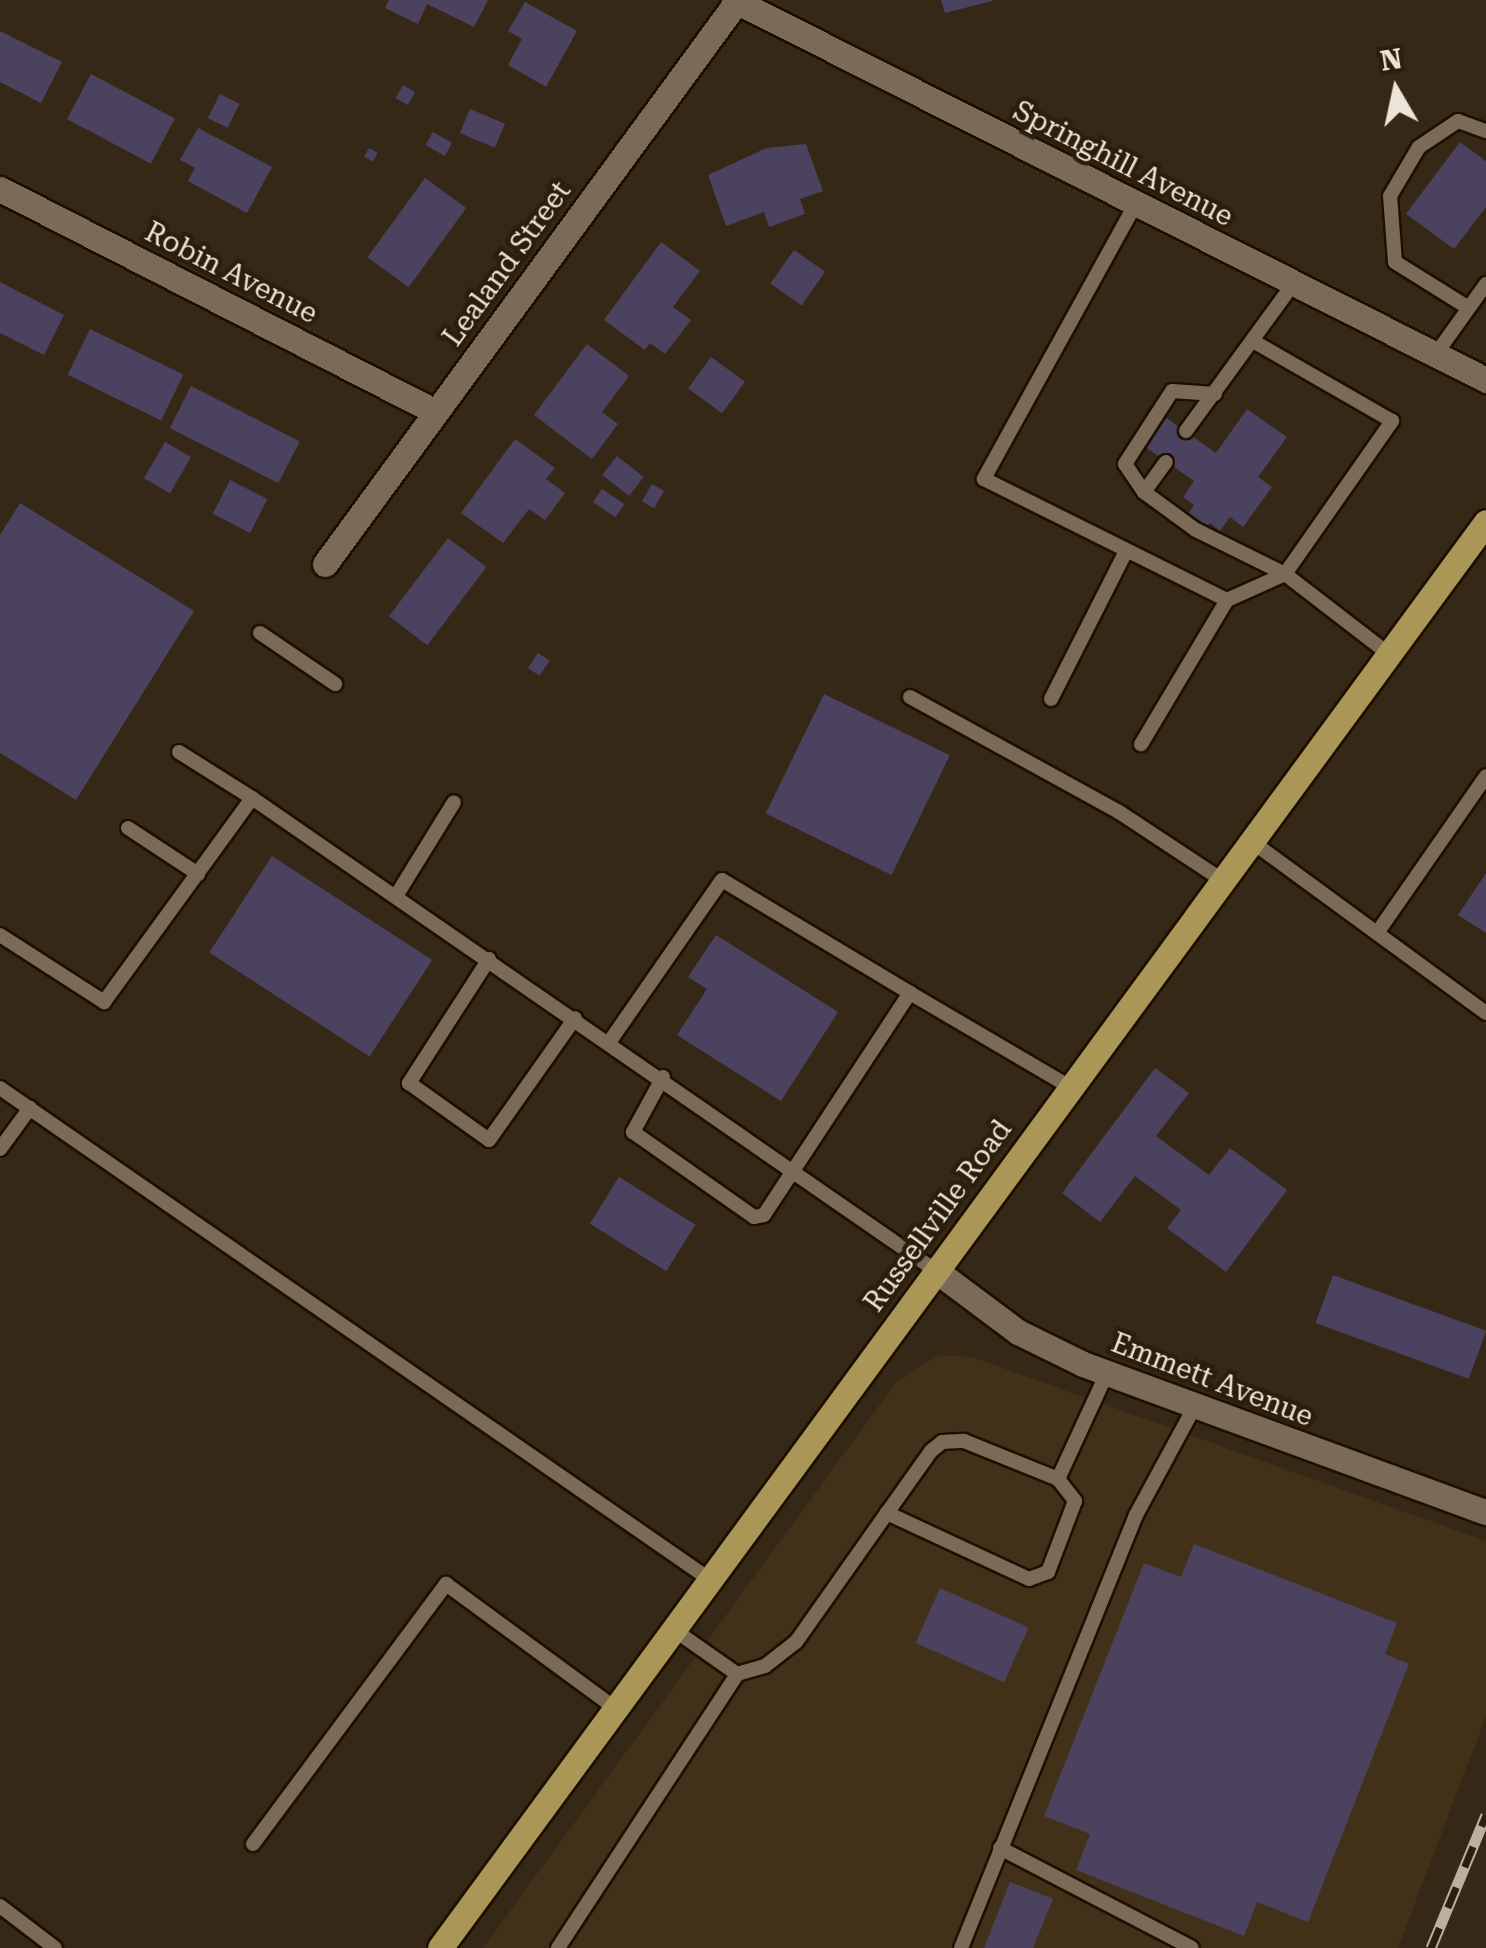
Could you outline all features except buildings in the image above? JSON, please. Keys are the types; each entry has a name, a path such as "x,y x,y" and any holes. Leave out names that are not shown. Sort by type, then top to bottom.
{"main road":[{"name":"Russellville Road","path":"444,1946 1486,522"}],"street":[{"name":"Springhill Avenue","path":"736,0 1486,380"},
{"name":"Lealand Street","path":"325,564 736,0"},
{"name":"Robin Avenue","path":"0,189 435,412"},
{"name":"Emmett Avenue","path":"935,1270 1018,1332 1107,1373 1486,1512"}],"lane":[{"path":"1467,307 1395,262 1390,196 1419,147 1458,122 1486,131"},
{"path":"1136,204 984,479 1227,600"},
{"path":"1186,432 1294,284"},
{"path":"1436,354 1486,284"},
{"path":"1141,744 1227,600 1285,574 1392,421 1252,341"},
{"path":"1216,394 1172,391 1124,464 1144,492 1196,530 1285,574 1389,654"},
{"path":"1144,492 1166,462"},
{"path":"1052,700 1126,550"},
{"path":"260,633 334,684"},
{"path":"910,697 1120,812 1222,880"},
{"path":"180,752 796,1168 935,1270"},
{"path":"1377,933 1486,776"},
{"path":"0,934 104,1002 252,798"},
{"path":"396,896 454,802"},
{"path":"128,828 198,874"},
{"path":"1251,841 1486,1013"},
{"path":"610,1041 718,882 726,880 1070,1088"},
{"path":"489,959 410,1082 489,1140 575,1018"},
{"path":"663,1077 633,1132 754,1217 764,1214 910,993"},
{"path":"0,1088 709,1579"},
{"path":"0,1150 30,1108"},
{"path":"1058,1479 1107,1373"},
{"path":"961,1948 1136,1514 1196,1406"},
{"path":"558,1948 737,1674 765,1666 796,1642 887,1512 931,1451 952,1439 1058,1479 1073,1492 1074,1512 1040,1578 1019,1575 887,1512"},
{"path":"253,1844 446,1584 615,1708"},
{"path":"673,1629 737,1674"},
{"path":"1000,1848 1192,1948"},
{"path":"0,1906 55,1948"}],"shaded area":[{"path":"938,1355 972,1357 1486,1541 1486,1716 1398,1948 483,1948 897,1381"}],"railway":[{"path":"1431,1948 1486,1815"}]}
